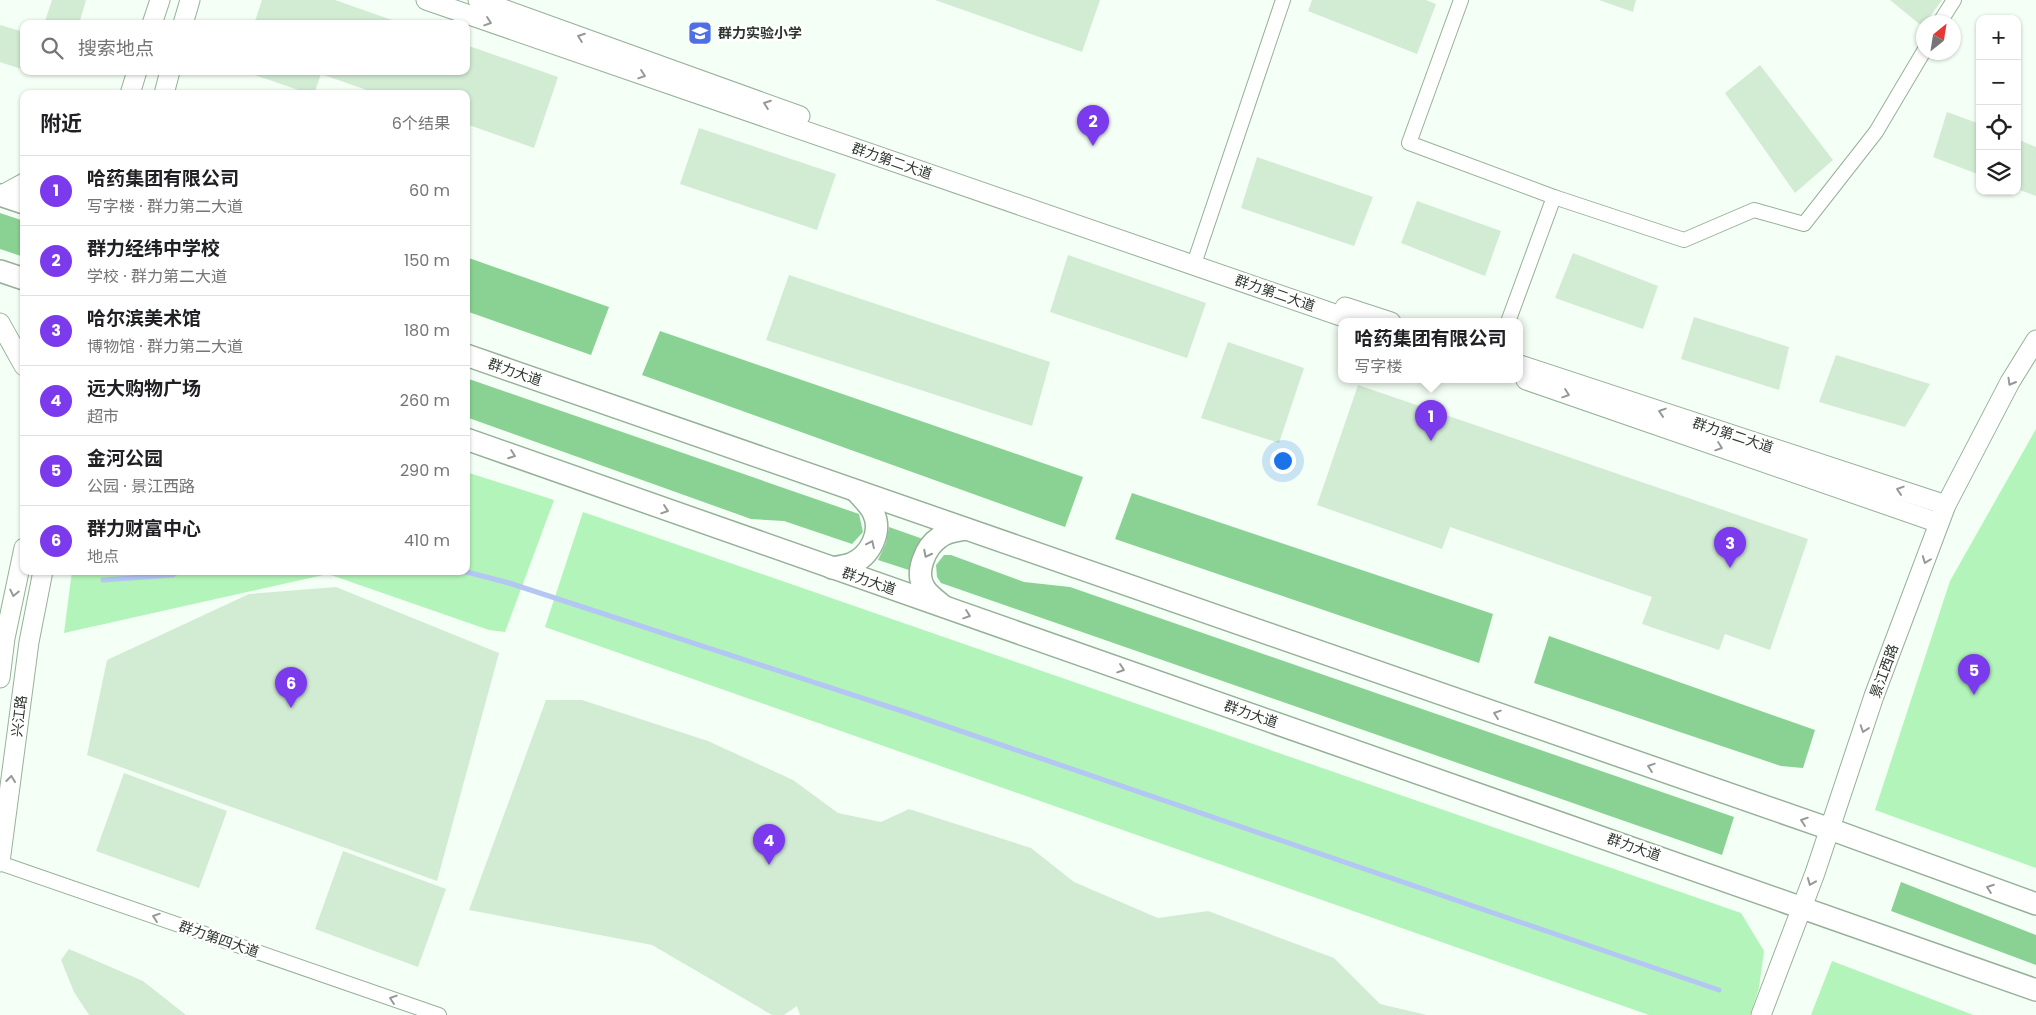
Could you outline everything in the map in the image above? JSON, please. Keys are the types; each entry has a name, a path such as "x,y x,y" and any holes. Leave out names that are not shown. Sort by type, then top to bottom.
{"main road":[{"path":"153,20 160,0"},
{"path":"184,20 190,0"},
{"name":"群力第二大道","path":"426,0 1346,318"},
{"name":"群力第二大道","path":"478,0 1196,258 1379,318"},
{"path":"131,90 136,75"},
{"path":"165,90 169,75"},
{"path":"1,195 20,185"},
{"path":"1,195 20,202"},
{"path":"0,271 20,278"},
{"path":"0,323 20,359"},
{"name":"景江西路","path":"1760,1015 1830,829 1874,696 1946,505 2002,397 2036,340"},
{"name":"群力大道","path":"470,356 1830,829 2036,904"},
{"name":"群力第二大道","path":"1523,366 1946,505"},
{"name":"群力第二大道","path":"1523,379 1939,523"},
{"name":"群力大道","path":"470,440 1802,906 2036,990"},
{"path":"832,568 850,564 860,559 867,552 876,532 877,522 874,513 855,490"},
{"path":"943,607 925,589 921,580 920,570 934,543 949,532 966,529"},
{"path":"0,678 5,638 20,567"},
{"name":"兴江路","path":"0,862 29,642 42,575"}],"street":[{"path":"1196,258 1283,0"},
{"path":"1461,0 1409,143 1554,198 1684,240 1754,210 1804,224 1876,132 1919,60"},
{"path":"1944,15 1954,0"},
{"path":"1509,318 1554,198"},
{"name":"群力第四大道","path":"0,862 439,1015"}],"green space":[{"path":"0,213 20,220 20,256 0,249"},
{"path":"470,258 609,307 591,355 470,312"},
{"path":"660,331 1083,477 1065,527 642,375"},
{"path":"470,379 859,514 863,532 852,544 784,521 751,519 470,418"},
{"path":"2036,429 2036,868 1875,810 1950,581"},
{"path":"470,473 554,500 505,632 489,630 331,575 470,575"},
{"path":"1132,493 1493,614 1479,663 1115,539"},
{"path":"583,512 1741,913 1764,951 1759,988 1750,1015 1649,1015 545,627"},
{"path":"889,527 923,539 912,571 878,560 886,543"},
{"path":"944,555 951,555 1024,582 1070,587 1734,817 1722,855 941,583 937,577 936,565"},
{"path":"71,575 324,575 64,633"},
{"path":"1549,636 1815,730 1803,768 1781,766 1534,683"},
{"path":"1901,882 2036,935 2036,965 1891,911"},
{"path":"1832,961 1973,1015 1811,1015"}],"building":[{"path":"52,0 86,0 80,20 45,20"},
{"path":"262,0 335,0 392,20 255,20"},
{"path":"935,0 1100,0 1082,52"},
{"path":"1312,0 1426,0 1436,4 1417,54 1308,11"},
{"path":"1599,0 1636,0 1633,12"},
{"path":"1890,0 1942,0 1931,15 1916,15 1916,21"},
{"path":"0,25 20,31 20,69 0,62"},
{"path":"470,46 558,77 534,148 470,125 470,90 367,90 324,75 470,75"},
{"path":"1760,65 1833,160 1795,193 1725,93"},
{"path":"255,75 321,75 315,90 298,90"},
{"path":"1947,112 1976,123 1976,173 1933,157"},
{"path":"699,128 836,174 817,230 680,184"},
{"path":"2021,141 2036,147 2036,196 2021,190"},
{"path":"1257,157 1373,197 1354,246 1241,208"},
{"path":"1417,201 1501,231 1485,276 1401,243"},
{"path":"1573,253 1658,286 1643,329 1555,298"},
{"path":"1068,255 1206,303 1187,358 1050,312"},
{"path":"789,275 1050,362 1032,426 766,340"},
{"path":"1694,317 1789,347 1779,390 1681,359"},
{"path":"1228,342 1304,368 1279,443 1201,418"},
{"path":"1836,355 1930,384 1905,427 1819,402"},
{"path":"1358,385 1808,539 1770,650 1725,634 1719,650 1642,624 1652,597 1450,527 1442,549 1317,505"},
{"path":"336,587 499,653 437,881 87,755 107,660 249,594"},
{"path":"546,700 582,700 708,741 793,780 838,813 881,822 909,809 1031,848 1074,882 1158,918 1208,911 1334,958 1380,1004 1427,1015 800,1015 797,1006 784,1015 772,1015 652,945 469,910"},
{"path":"124,773 227,811 199,888 96,851"},
{"path":"343,851 446,889 418,967 315,929"},
{"path":"69,949 143,981 186,1015 89,1015 74,992 61,960"}],"waterway":[{"path":"470,573 509,583 905,712 1719,990"},
{"path":"103,580 173,575"}],"place":[{"name":"群力实验小学","path":"700,33"},
{"name":"群力经纬中学校","path":"1093,146"},
{"name":"哈药集团有限公司","path":"1431,441"},
{"name":"哈尔滨美术馆","path":"1730,568"},
{"name":"金河公园","path":"1974,695"},
{"name":"群力财富中心","path":"291,708"},
{"name":"远大购物广场","path":"769,865"}]}
